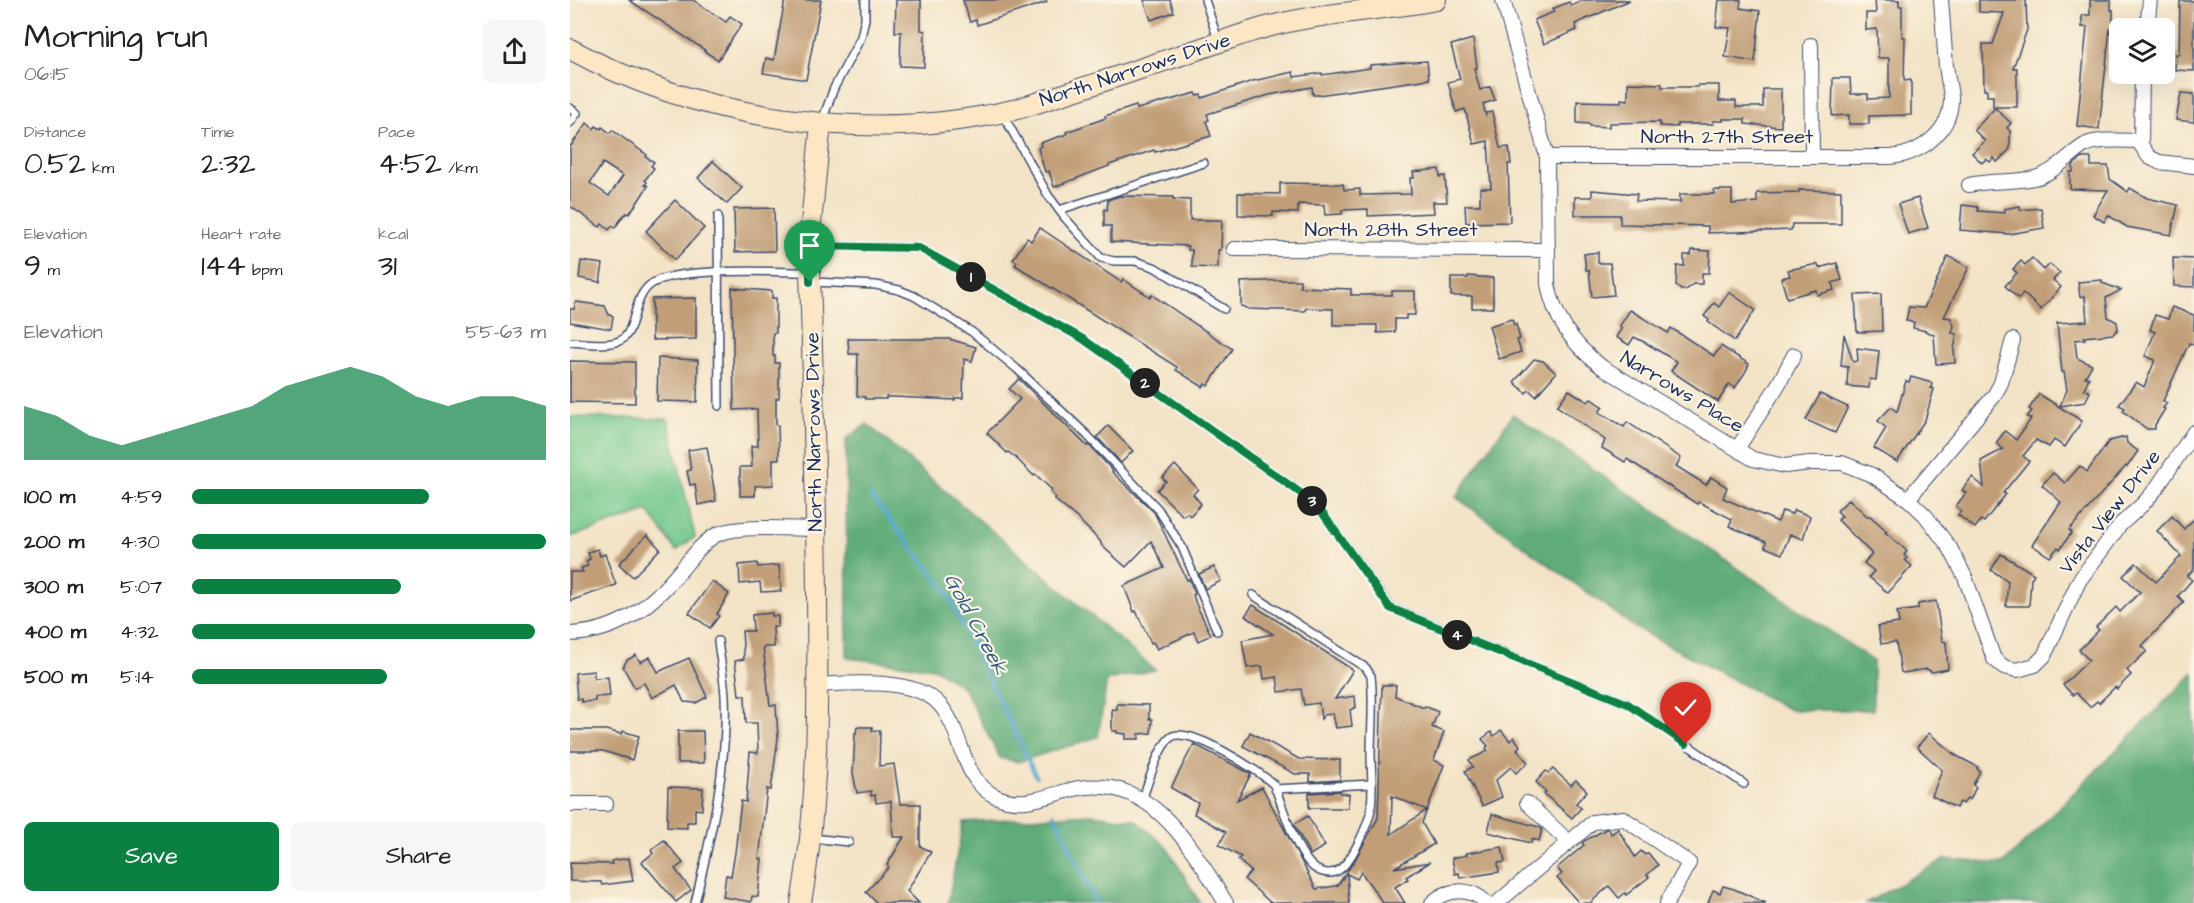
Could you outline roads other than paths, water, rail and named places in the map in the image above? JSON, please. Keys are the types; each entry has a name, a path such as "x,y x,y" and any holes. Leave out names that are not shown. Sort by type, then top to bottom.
{"street":[{"name":"North Narrows Drive","path":"801,903 811,838 817,746 816,530 810,246 821,124 889,126 950,121 1002,112 1091,86 1266,27 1436,0"},
{"name":"Narrows Place","path":"1503,0 1547,157 1548,284 1551,300 1562,325 1590,358 1761,462 1785,466 1810,463 1848,464 1872,475 1908,499 1940,532 1958,560 1990,655 2004,667 2018,670"},
{"name":"North 27th Street","path":"1547,157 1891,157 1907,155 1928,144 1936,136 1943,125 1951,99 1941,0"},
{"path":"2148,18 2150,0"},
{"path":"1811,45 1812,156"},
{"path":"570,49 592,61 671,93 737,110 821,124"},
{"path":"2142,84 2141,146 2149,157 2168,164 2194,166"},
{"path":"1969,186 1984,182 2036,178 2056,167 2087,144 2141,141"},
{"name":"North 28th Street","path":"1234,249 1548,250"},
{"path":"1908,499 1994,396 2001,383 2013,340"},
{"path":"1737,449 1778,385 1794,355"},
{"name":"Vista View Drive","path":"2018,670 2035,665 2044,656 2079,581 2120,525 2156,489 2194,432"},
{"path":"570,634 599,631 630,618 646,606 677,575 699,548 715,535 737,529 816,530"},
{"path":"818,685 844,684 912,688 934,699 948,715 970,771 978,783 996,796 1025,802 1091,786 1119,790 1142,800 1165,818 1197,856 1226,903"},
{"path":"1527,803 1569,842"},
{"path":"570,804 606,804"},
{"path":"1497,903 1593,822 1623,818 1689,863 1667,903"},
{"path":"1432,903 1446,892 1455,891 1473,893 1486,903"}],"lane":[{"path":"821,124 834,88 861,38 865,19 865,0"},
{"path":"1205,0 1219,42"},
{"path":"570,108 577,113 570,123"},
{"path":"1002,112 1048,195 1101,258 1114,261 1135,261 1154,267 1224,309"},
{"path":"1059,210 1204,163"},
{"path":"718,216 718,406"},
{"path":"810,246 919,248 1083,339 1316,504 1390,608 1628,704 1744,784"},
{"path":"570,342 604,343 622,340 627,335 639,297 652,283 667,277 718,273 810,277 876,285 914,296 972,332 1017,369 1087,435 1158,509 1182,547 1217,631"},
{"path":"1142,800 1163,747 1171,737 1182,734 1194,737 1224,752 1266,777 1275,789 1302,853 1318,871 1331,873 1338,871 1348,860 1362,836 1370,812 1372,784 1371,676 1366,668 1253,595"},
{"path":"695,903 710,842 722,769 725,697 718,641"},
{"path":"1275,789 1372,784"},
{"path":"811,838 849,842"}],"waterway":[{"name":"Gold Creek","path":"871,496 945,589 1036,776"},
{"name":"Gold Creek","path":"1054,814 1096,903"}]}
